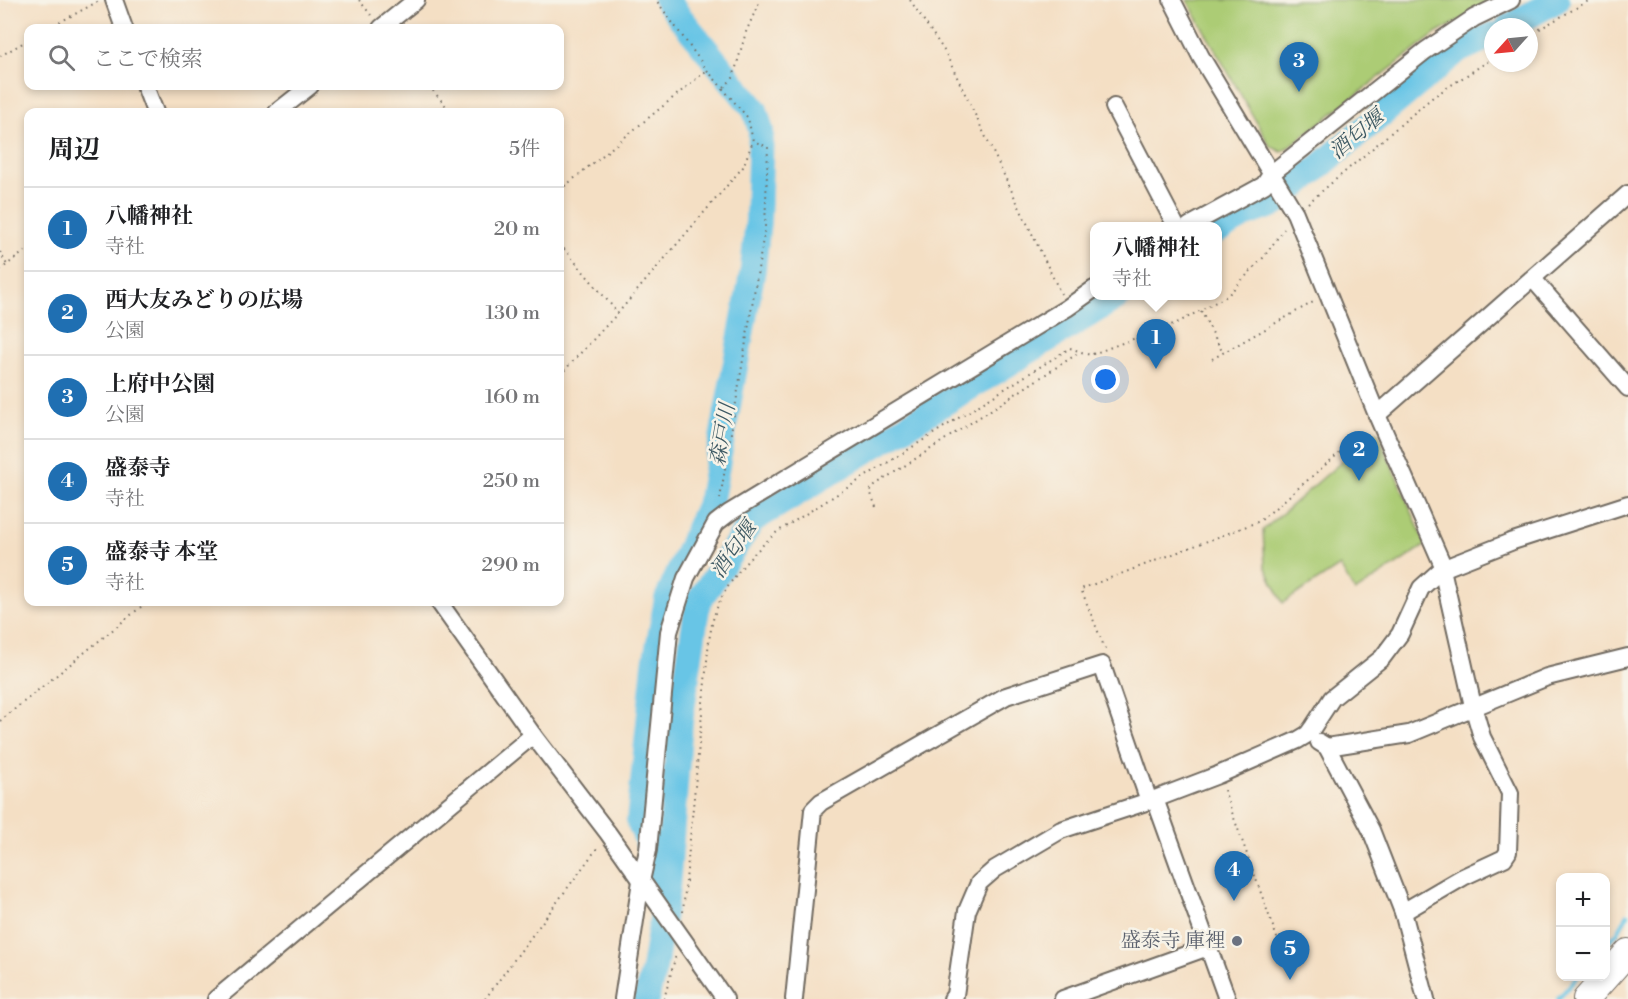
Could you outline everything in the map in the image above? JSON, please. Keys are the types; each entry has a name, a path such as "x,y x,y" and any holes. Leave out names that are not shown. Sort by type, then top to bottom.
{"highway":[{"path":"1586,999 1628,952"}],"street":[{"path":"114,0 123,24"},
{"path":"386,24 416,0"},
{"path":"1172,0 1201,57 1295,213 1378,417 1443,568 1482,737 1510,793 1508,852 1504,858 1463,877 1403,912"},
{"path":"1196,222 1264,185 1272,173 1425,51 1474,18 1511,0"},
{"path":"147,90 153,108"},
{"path":"282,108 305,90"},
{"path":"1114,107 1174,222"},
{"path":"1378,417 1628,194"},
{"path":"1533,279 1628,388"},
{"path":"623,999 648,850 669,632 686,578 716,523 1090,292"},
{"path":"952,999 955,995 967,911 979,883 995,869 1061,830 1218,775 1298,740 1308,734 1332,698 1382,658 1400,634 1421,588 1443,568 1513,541 1628,504"},
{"path":"442,606 533,735 608,833 724,999"},
{"path":"1327,747 1409,734 1440,723 1473,706 1546,676 1628,657"},
{"path":"794,999 811,818 816,806 1006,696 1102,665 1227,999"},
{"path":"1308,734 1327,747 1371,830 1403,912 1426,999"},
{"path":"216,999 533,735"},
{"path":"1063,999 1208,947"}],"path":[{"path":"56,24 101,0"},
{"path":"359,0 378,24"},
{"path":"564,371 618,313 743,167 753,141 748,118 707,70 656,0"},
{"path":"723,88 733,78 746,32 760,0"},
{"path":"910,0 945,52 1067,308"},
{"path":"1538,29 1590,0"},
{"path":"0,56 24,42"},
{"path":"1222,299 1263,258 1295,213 1433,98 1484,64"},
{"path":"564,187 707,70"},
{"path":"432,90 448,108"},
{"path":"716,523 765,227 768,147 753,141"},
{"path":"564,249 618,313"},
{"path":"0,252 7,265"},
{"path":"0,270 24,252"},
{"path":"1212,360 1328,294"},
{"path":"664,999 681,937 709,640 714,614 739,571 777,532 1070,348 1090,354 1179,322 1219,300"},
{"path":"1200,310 1223,353"},
{"path":"876,507 870,491 875,485 1080,351"},
{"path":"1102,665 1107,661 1106,651 1081,590 1260,521 1378,417"},
{"path":"0,722 142,606"},
{"path":"1218,775 1286,963"},
{"path":"485,999 608,833"}],"green space":[{"path":"1187,0 1497,0 1437,33 1282,152 1270,146"},
{"path":"1377,431 1426,545 1355,592 1340,566 1283,603 1265,566 1263,530"}],"waterway":[{"name":"森戸川","path":"666,0 755,110 761,131 758,221 753,269 711,499 667,599 655,664 639,821 667,888"},
{"name":"酒匂堰","path":"1524,18 1557,0"},
{"name":"酒匂堰","path":"1222,228 1247,214 1275,204 1457,51 1484,39"},
{"name":"酒匂堰","path":"646,999 654,969 667,888 680,722 698,602 753,520 1112,300"},
{"path":"1610,941 1628,914"},
{"path":"1558,999 1574,981"}],"place":[{"name":"上府中公園","path":"1299,92"},
{"name":"八幡神社","path":"1156,369"},
{"name":"西大友みどりの広場","path":"1359,481"},
{"name":"盛泰寺","path":"1234,901"},
{"name":"盛泰寺 庫裡","path":"1237,941"},
{"name":"盛泰寺 本堂","path":"1290,980"}]}
